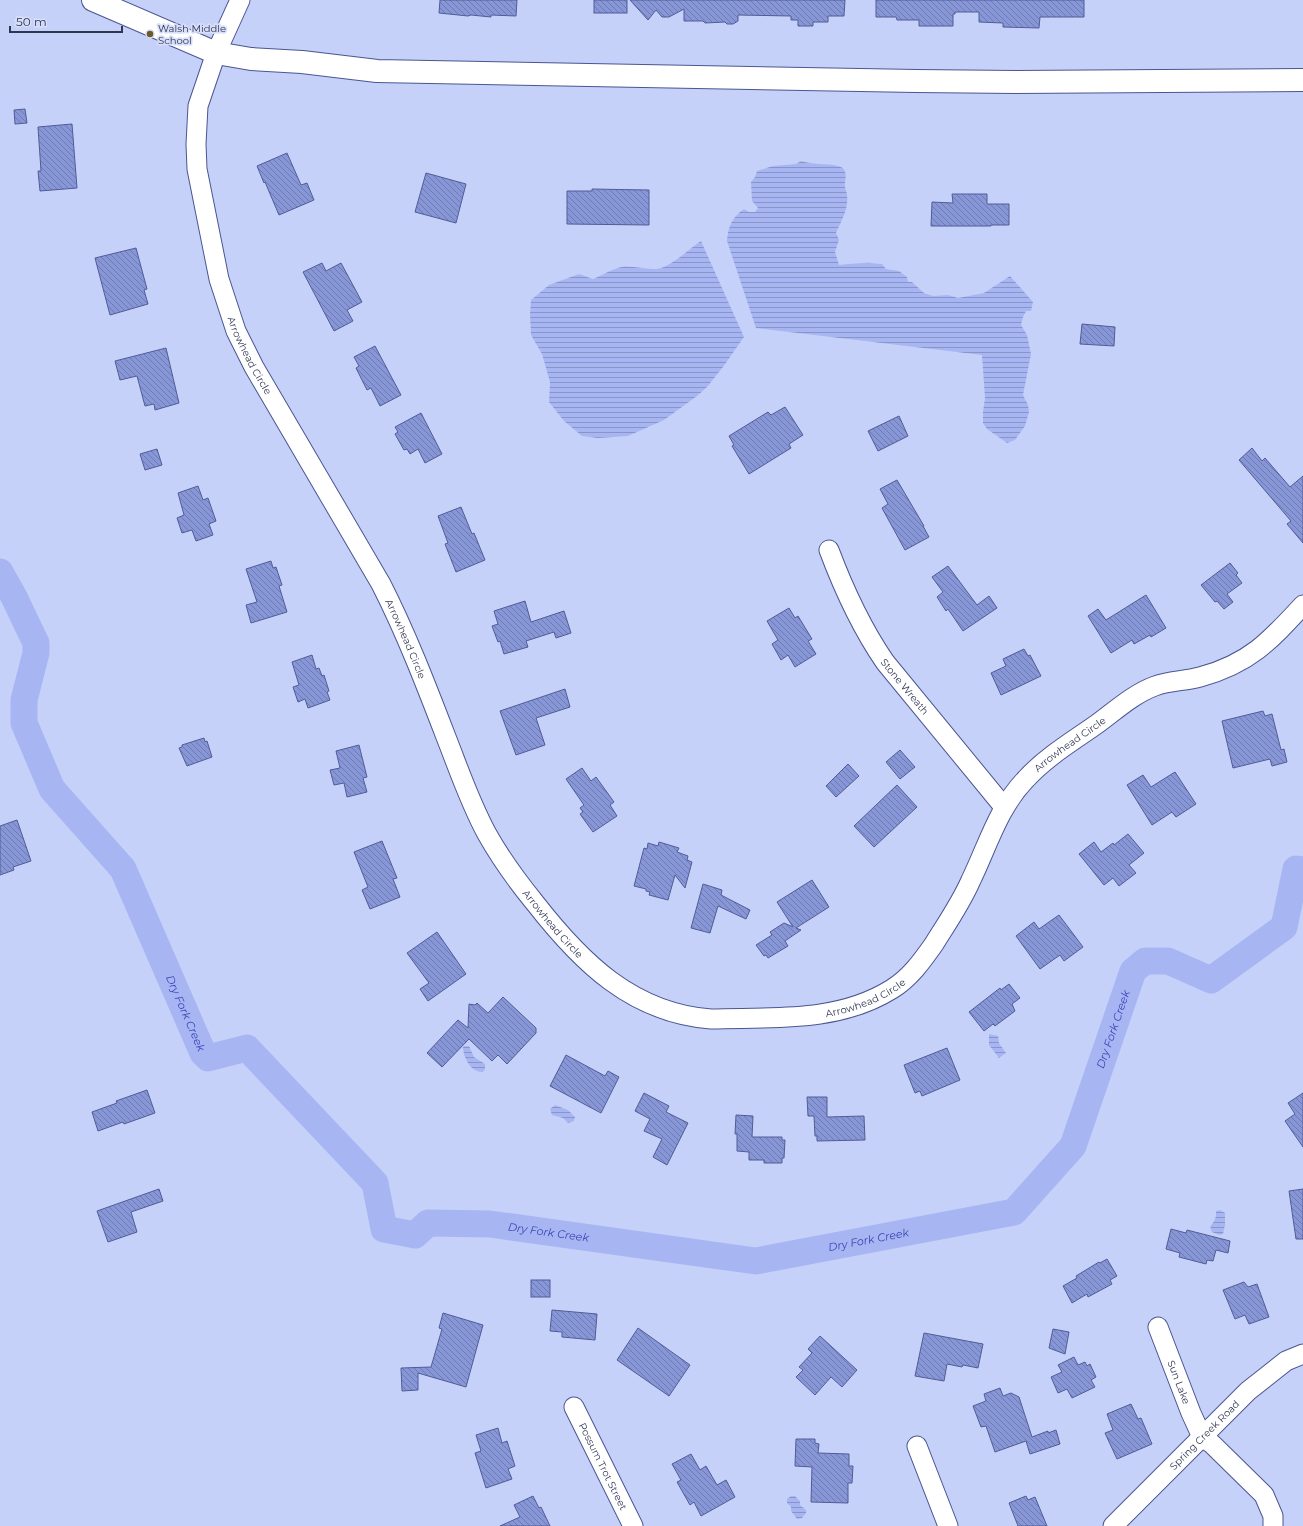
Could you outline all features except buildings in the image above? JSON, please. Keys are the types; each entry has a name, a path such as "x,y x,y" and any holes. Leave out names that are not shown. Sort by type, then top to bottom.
{"main road":[{"path":"93,0 216,53 251,59 302,62 385,71 931,81 1303,80"}],"street":[{"name":"Arrowhead Circle","path":"240,0 216,53 198,106 196,131 197,169 219,279 236,331 254,367 381,584 400,620 469,797 486,834 507,868 561,936 578,954 596,970 649,1004 673,1013 698,1018 711,1019 804,1016 828,1013 851,1007 873,999 892,989 917,967 924,958 952,916 971,881 1004,807 1027,778 1045,761 1117,710 1131,698 1155,686 1199,677 1234,664 1256,652 1275,636 1303,605"},
{"name":"Stone Wreath","path":"829,550 857,617 870,640 885,662 1004,807"},
{"name":"Sun Lake","path":"1158,1327 1191,1414 1202,1437"},
{"name":"Spring Creek Road","path":"1113,1526 1261,1379 1286,1361 1303,1354"},
{"name":"Possum Trot Street","path":"574,1407 633,1526"},
{"path":"1202,1437 1212,1444 1259,1488 1268,1501 1273,1526"},
{"path":"917,1446 948,1526"}],"water":[{"path":"801,161 838,166 844,170 846,178 845,188 847,194 847,205 836,233 839,240 835,252 839,265 855,263 882,264 886,269 899,271 907,277 908,282 912,282 924,293 933,296 948,295 958,298 984,293 1010,276 1033,302 1031,311 1026,311 1021,325 1027,335 1031,354 1023,395 1028,405 1029,412 1025,426 1015,440 1007,443 987,429 983,423 985,398 982,355 756,328 727,241 728,231 736,215 744,209 749,212 755,212 758,208 752,201 751,182 757,171 773,166 796,164"},
{"path":"701,241 744,337 707,387 664,420 628,436 598,438 582,436 564,421 549,402 550,382 542,354 531,335 531,300 549,285 579,274 593,279 612,270 623,267 651,269 661,268 673,262"},
{"path":"989,1034 998,1036 999,1043 1006,1053 999,1058 989,1045"},
{"path":"469,1046 474,1057 485,1064 485,1069 483,1072 475,1070 468,1064 463,1051 463,1047"},
{"path":"555,1105 568,1110 575,1117 574,1121 568,1123 563,1118 552,1115 550,1109"},
{"path":"1220,1210 1225,1213 1225,1225 1223,1234 1219,1235 1212,1232 1211,1225 1215,1219 1216,1211"},
{"path":"791,1496 795,1496 800,1501 800,1505 806,1510 806,1513 802,1518 797,1519 791,1511 791,1507 787,1503 787,1499"}],"waterway":[{"name":"Dry Fork Creek","path":"0,572 36,643 36,653 24,700 24,723 52,789 123,869 203,1053 208,1058 247,1048 375,1183 384,1229 415,1235 428,1223 490,1224 756,1261 1014,1212 1073,1146 1133,971 1145,961 1168,961 1211,980 1284,927 1296,869 1303,870"}],"place":[{"name":"Walsh Middle School","path":"150,34"}]}
